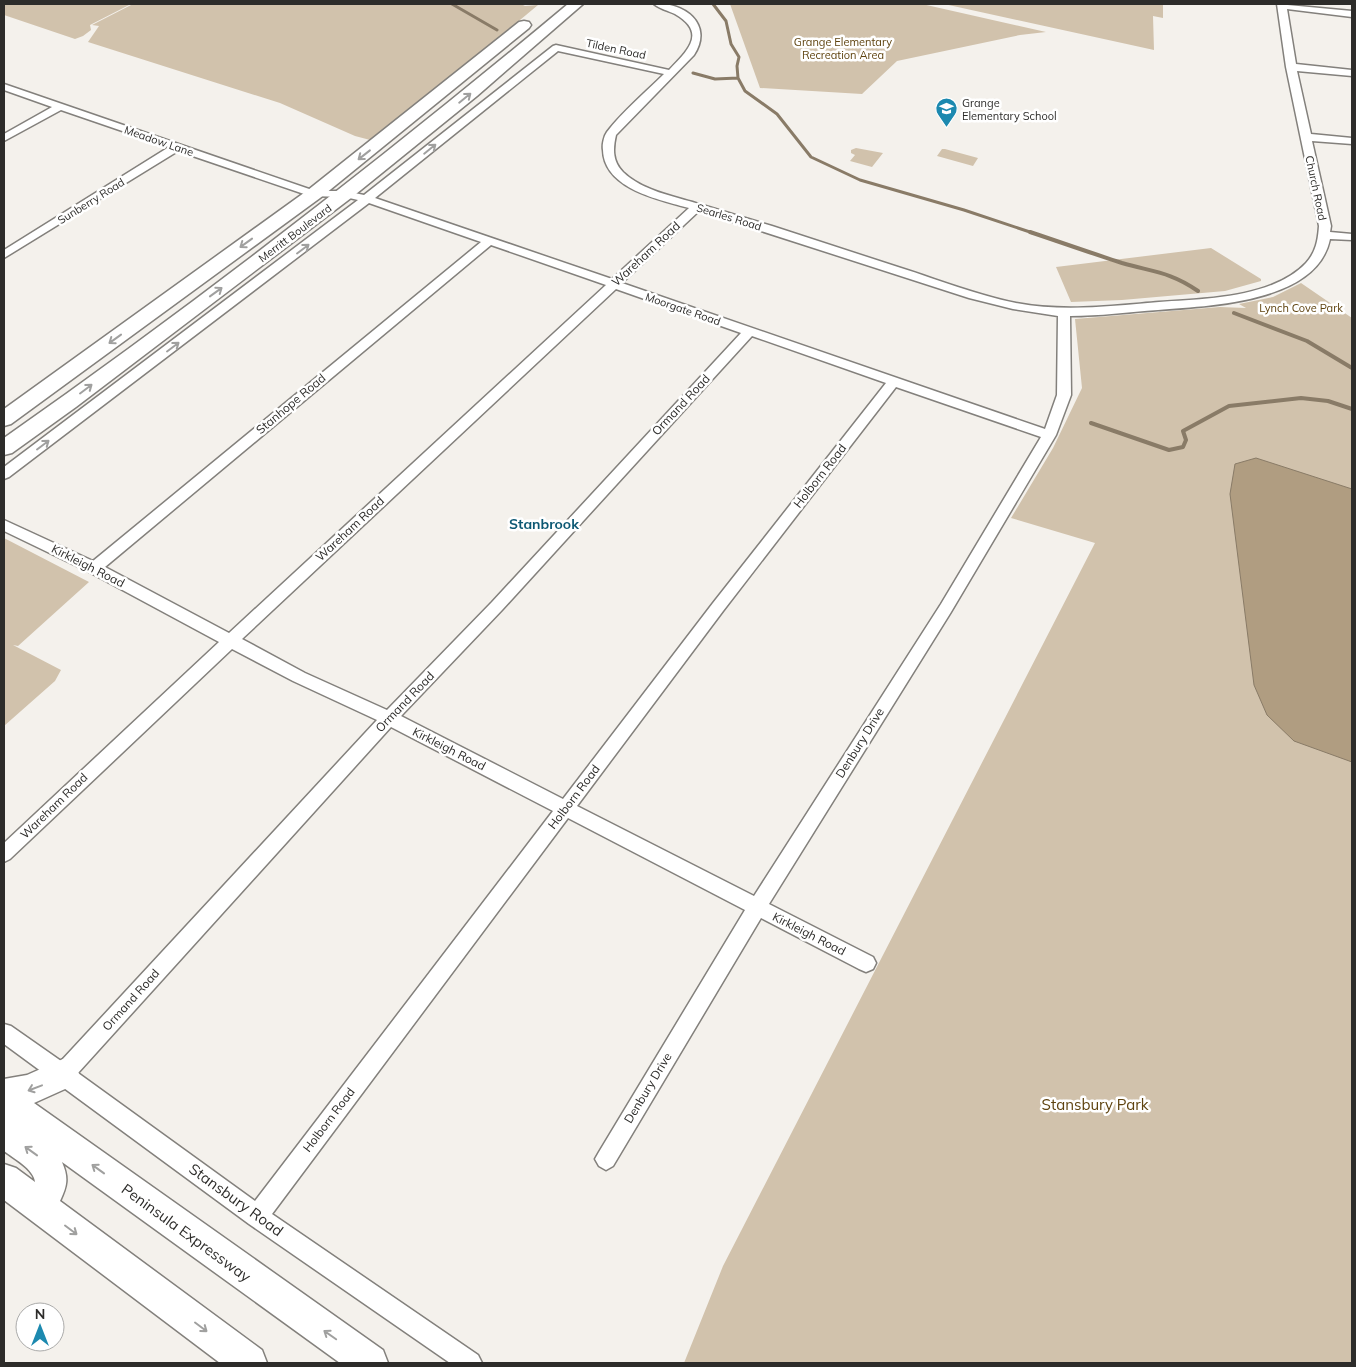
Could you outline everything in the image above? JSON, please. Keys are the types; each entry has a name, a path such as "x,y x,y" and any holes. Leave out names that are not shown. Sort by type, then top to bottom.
{"main road":[{"path":"572,7 587,4"},
{"name":"Merritt Boulevard","path":"4,448 69,402 345,194 471,93 572,7"},
{"name":"Merritt Boulevard","path":"4,419 314,194 533,18"},
{"path":"4,1094 17,1094 31,1090 63,1074"},
{"name":"Peninsula Expressway","path":"4,1102 370,1363"},
{"path":"4,1131 39,1157 51,1175 51,1182 40,1207"},
{"path":"4,1180 249,1363"}],"street":[{"name":"Searles Road","path":"659,4 685,16 698,32 696,46 611,134 606,152 609,162 625,180 655,194 972,295 1028,308 1064,312"},
{"path":"1282,5 1352,14"},
{"name":"Church Road","path":"1064,312 1106,311 1207,302 1267,291 1298,276 1316,256 1322,246 1325,235 1291,67 1282,5"},
{"name":"Tilden Road","path":"556,48 670,73"},
{"name":"Merritt Boulevard","path":"4,474 367,199 556,48"},
{"path":"1291,67 1352,73"},
{"name":"Meadow Lane","path":"4,87 314,194"},
{"path":"4,138 61,106"},
{"path":"1306,137 1352,141"},
{"name":"Sunberry Road","path":"4,255 177,147"},
{"name":"Moorgate Road","path":"314,194 345,194 367,199 1049,435"},
{"name":"Wareham Road","path":"4,854 229,641 697,207"},
{"path":"1325,235 1352,238"},
{"name":"Stanhope Road","path":"94,568 489,241"},
{"name":"Denbury Drive","path":"606,1160 698,1004 811,820 946,608 1049,435 1064,395 1064,312"},
{"name":"Ormand Road","path":"63,1074 389,718 497,606 748,332"},
{"name":"Holborn Road","path":"257,1216 712,615 894,382"},
{"name":"Kirkleigh Road","path":"4,524 94,568 299,677 389,718 866,963"},
{"name":"Stansbury Road","path":"4,1033 257,1216 470,1363"}],"green space":[{"path":"4,4 131,4 90,25 91,30 75,39 4,15"},
{"path":"133,4 538,5 374,141 355,136 280,103 88,42 99,26 92,25"},
{"name":"Grange Elementary Recreation Area","path":"730,4 922,4 1046,32 1020,35 897,61 862,94 760,88"},
{"path":"944,4 1163,4 1163,18 1153,16 1154,50"},
{"path":"856,148 883,153 872,167 850,161 855,155 851,153 851,150"},
{"path":"942,149 978,158 973,166 937,156"},
{"path":"1211,248 1261,279 1261,281 1225,291 1122,300 1071,302 1056,267"},
{"name":"Stansbury Park","path":"1301,283 1352,318 1352,1363 684,1363 723,1266 1095,543 1011,518 1053,448 1082,388 1075,319 1220,307 1246,308 1239,304 1273,297"},
{"path":"4,538 89,582 18,646 13,645 61,670 55,681 4,726"}],"shaded area":[{"path":"1256,458 1352,489 1352,762 1294,741 1267,715 1254,685 1230,494 1235,464"}],"waterway":[{"path":"452,4 497,30"},
{"path":"713,4 726,21 731,44 739,57 737,66 738,78"},
{"path":"693,73 715,79 738,78"},
{"path":"738,78 745,91 777,114 811,157 860,180 964,210 1030,232"},
{"path":"1030,232 1122,263 1170,276 1198,291"},
{"path":"1234,313 1307,341 1352,368"},
{"path":"1091,423 1169,450 1183,447 1186,440 1183,431 1229,406 1301,398 1328,401 1352,409"}],"place":[{"name":"Grange Elementary School","path":"946,128"}],"district":[{"name":"Stanbrook","path":"544,524"}],"park label":[{"name":"Lynch Cove Park","path":"1301,308"}]}
